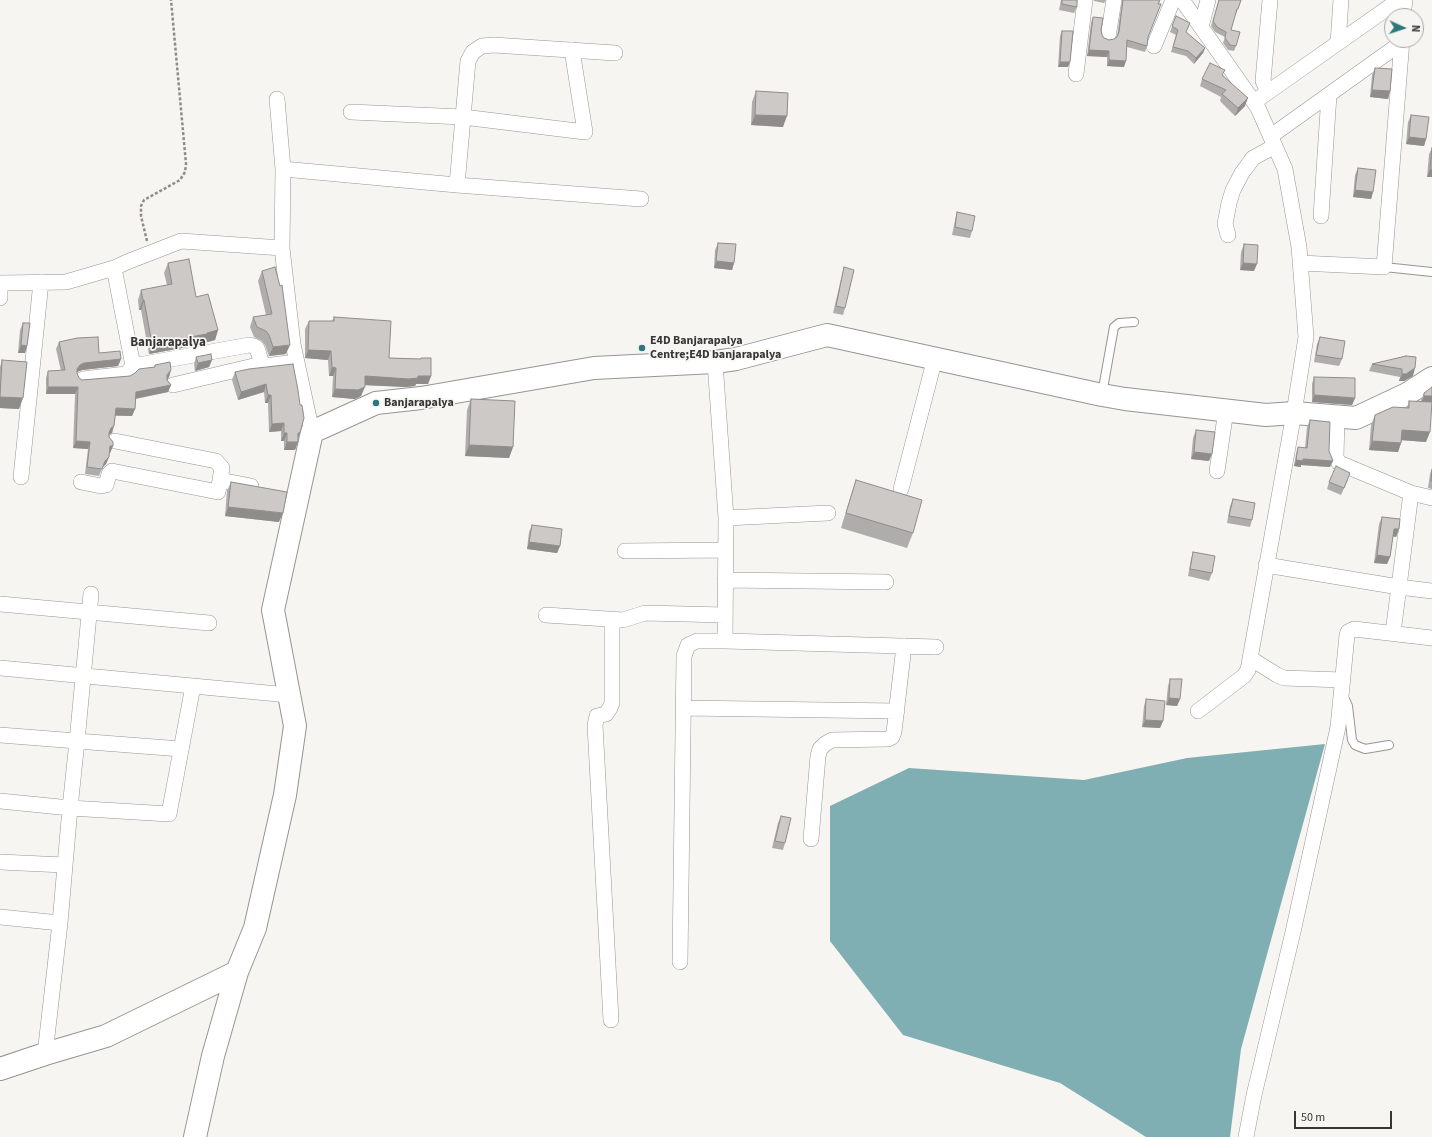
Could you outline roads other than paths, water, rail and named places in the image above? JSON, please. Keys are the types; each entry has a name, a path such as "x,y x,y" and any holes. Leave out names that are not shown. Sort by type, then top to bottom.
{"street":[{"path":"1076,74 1085,0"},
{"path":"1108,37 1114,0"},
{"path":"1154,46 1173,0"},
{"path":"1182,0 1258,108 1285,169 1299,247 1306,337 1294,413 1248,670 1244,676 1198,711"},
{"path":"1201,27 1208,0"},
{"path":"1268,92 1264,81 1270,0"},
{"path":"1338,43 1341,0"},
{"path":"1254,102 1399,0"},
{"path":"457,185 468,61 473,52 482,46 494,45 615,53"},
{"path":"1228,235 1225,224 1228,203 1242,173 1253,158 1329,95 1393,48"},
{"path":"1300,263 1384,267 1401,48"},
{"path":"351,112 463,117 585,132 572,50"},
{"path":"1321,216 1329,95"},
{"path":"195,1137 213,1056 237,972 255,928 285,795 295,726 273,610 291,494 312,432 293,344 282,248 283,169 277,99"},
{"path":"283,169 457,185 641,199"},
{"path":"0,298 0,283 66,282 114,268 181,241 282,248"},
{"path":"114,268 134,366"},
{"path":"20,477 41,282"},
{"path":"312,432 376,403 421,398 594,368 715,362 736,359 827,335 1102,395 1125,399 1266,414 1294,413 1356,418 1406,394 1432,378"},
{"path":"83,379 126,374 134,366 249,345 257,348 262,364"},
{"path":"902,489 935,358"},
{"path":"173,385 262,364 266,367 297,362"},
{"path":"715,362 726,518 725,640"},
{"path":"1217,471 1226,410"},
{"path":"1337,417 1337,460 1349,468 1411,493 1432,498"},
{"path":"81,482 101,486 106,485 108,474 112,471 218,492 222,468 216,461 115,441"},
{"path":"220,480 267,489"},
{"path":"1393,633 1411,493"},
{"path":"726,518 828,513"},
{"path":"625,551 725,550"},
{"path":"1266,565 1432,591"},
{"path":"725,580 886,582"},
{"path":"45,1054 60,923 64,865 91,594"},
{"path":"0,604 209,623"},
{"path":"546,615 627,620 645,613 725,615"},
{"path":"610,1020 595,725 597,716 606,714 612,703 612,620"},
{"path":"1246,1137 1254,1095 1293,932 1336,741 1348,632 1354,629 1432,638"},
{"path":"680,962 684,656 688,645 697,641 725,640 936,647"},
{"path":"811,839 818,756 820,749 832,740 888,739 892,737 897,710 904,646"},
{"path":"1250,658 1284,678 1342,687"},
{"path":"0,668 289,695"},
{"path":"0,801 70,808 169,814 193,686"},
{"path":"683,708 897,710"},
{"path":"0,735 181,749"},
{"path":"0,862 64,865"},
{"path":"0,917 60,923"},
{"path":"0,1069 106,1036 237,972"}],"lane":[{"path":"1384,267 1432,272"},
{"path":"1102,395 1114,327 1119,323 1134,322"},
{"path":"1342,687 1348,706 1352,740 1355,745 1365,749 1389,745"}],"water":[{"path":"1325,744 1241,1049 1230,1137 1146,1137 1060,1083 903,1035 830,941 830,806 909,768 1084,780 1187,758"}],"place":[{"name":"E4D Banjarapalya Centre;E4D banjarapalya","path":"642,348"},
{"name":"Banjarapalya","path":"376,403"}],"district":[{"name":"Banjarapalya","path":"168,343"}]}
